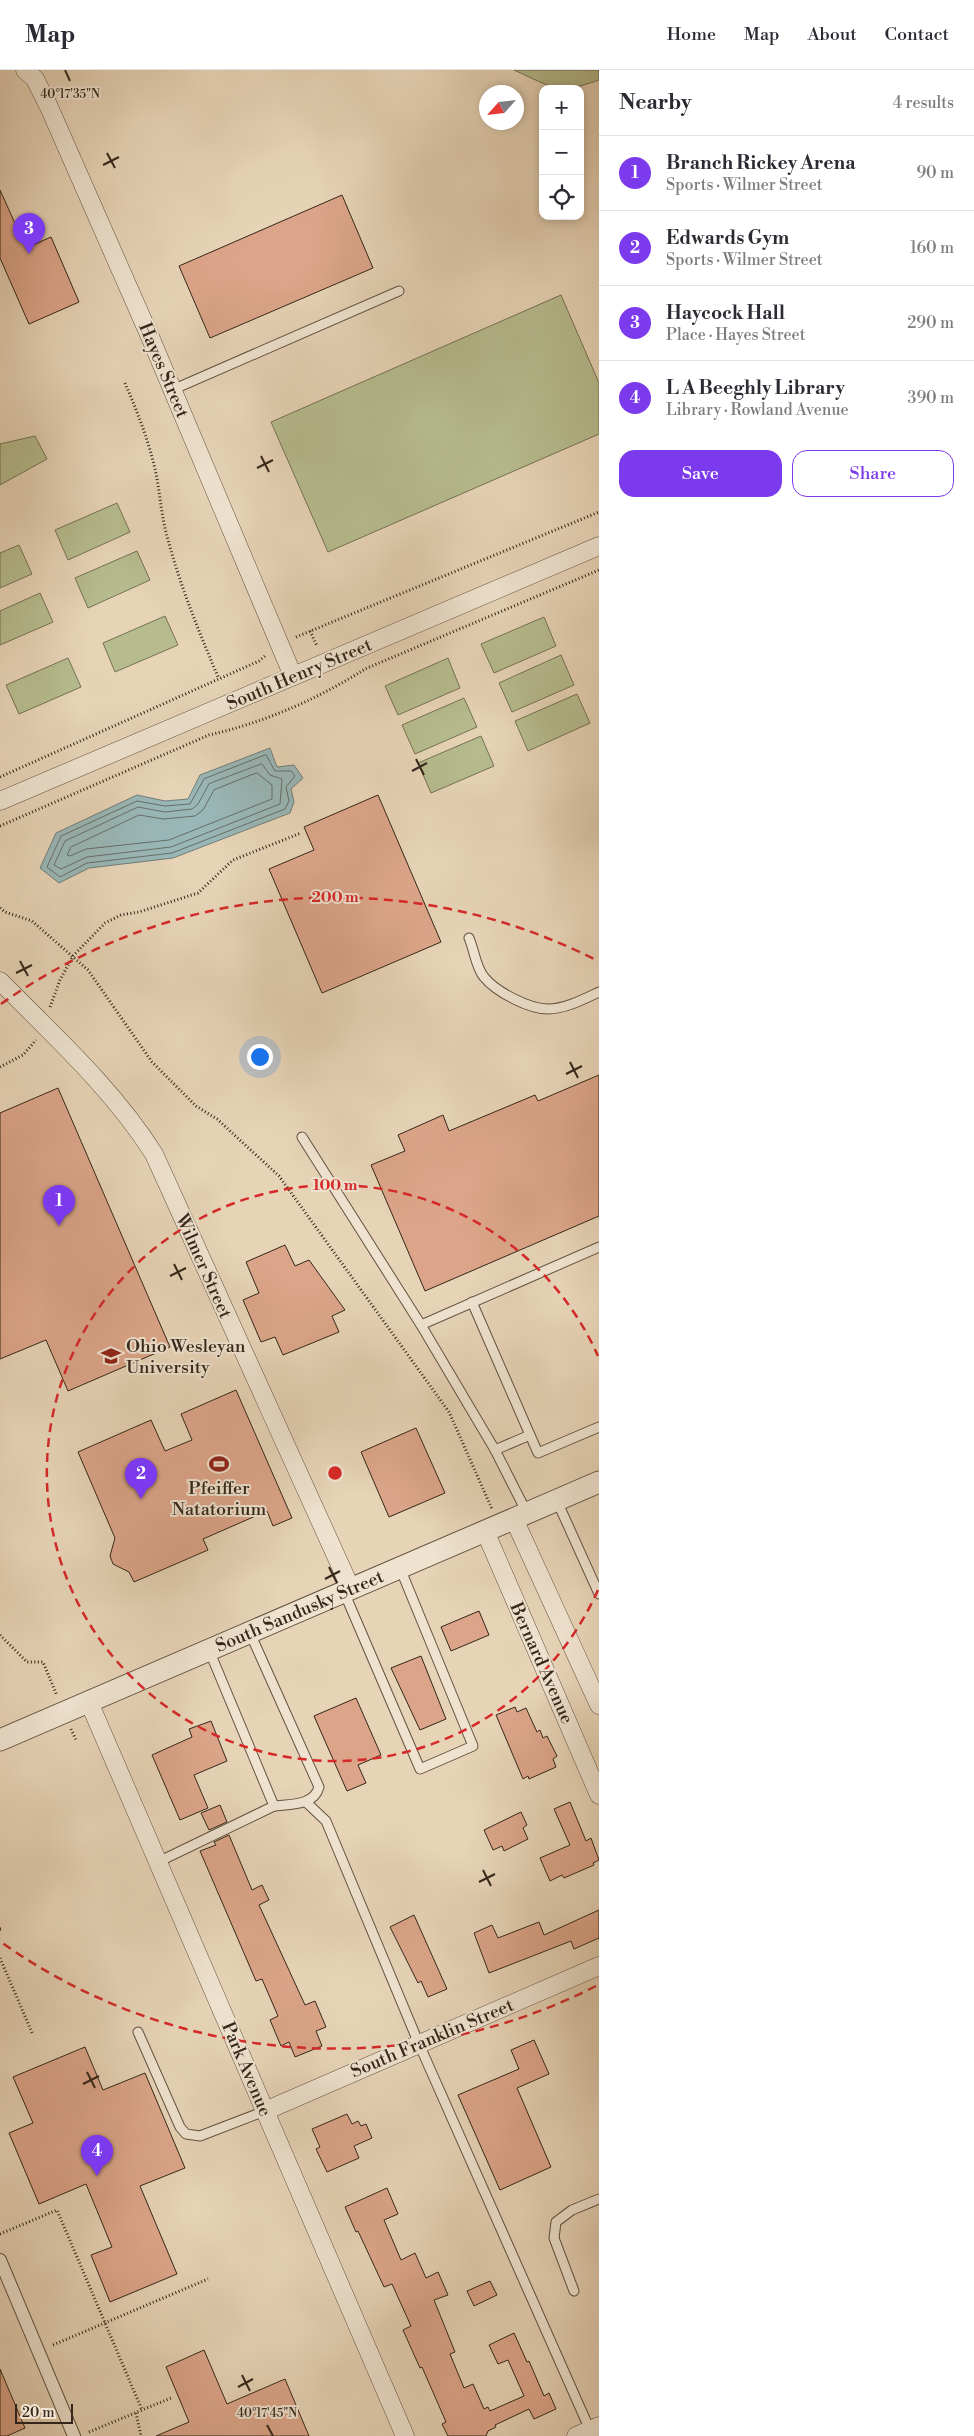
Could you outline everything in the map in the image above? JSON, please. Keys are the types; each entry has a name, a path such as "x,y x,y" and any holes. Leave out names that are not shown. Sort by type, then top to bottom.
{"street":[{"name":"Hayes Street","path":"25,70 34,79 49,106 293,676"},
{"name":"South Henry Street","path":"0,801 599,546"},
{"name":"Wilmer Street","path":"0,980 132,1120 154,1154 347,1590"},
{"name":"South Sandusky Street","path":"0,1740 599,1482"},
{"name":"Bernard Avenue","path":"506,1522 598,1699"},
{"name":"Bernard Avenue","path":"506,1522 599,1795"},
{"name":"Park Avenue","path":"89,1702 405,2436"},
{"name":"South Franklin Street","path":"265,2111 599,1966"},
{"path":"0,2260 74,2436"}],"lane":[{"path":"172,390 399,291"},
{"path":"470,938 483,976 497,989 521,1002 548,1009 576,1002 599,992"},
{"path":"302,1136 420,1325 495,1450 506,1522"},
{"path":"420,1325 599,1247"},
{"path":"472,1302 538,1453 599,1427"},
{"path":"495,1450 530,1435"},
{"path":"557,1500 599,1594"},
{"path":"347,1590 367,1646 420,1768 473,1746 399,1568"},
{"path":"158,1862 274,1806 306,1802 317,1794 318,1787 250,1633"},
{"path":"209,1650 274,1806"},
{"path":"306,1802 326,1821 419,2044 588,2431"},
{"path":"138,2032 180,2127 186,2134 200,2136 265,2111"},
{"path":"574,2291 554,2238 556,2222 572,2210 599,2199"}],"path":[{"path":"125,383 145,433 155,468 166,535 184,598 219,679"},
{"path":"0,826 208,735 239,728 337,687 364,669 599,570"},
{"path":"0,1067 24,1055 38,1038 42,1023 60,980 73,956 105,923 121,915 139,912 198,893 233,860 301,833"},
{"path":"0,908 5,912 32,921 88,970 105,991 126,1027 152,1062 196,1106 217,1119 279,1176 449,1412 506,1522"},
{"path":"0,1635 27,1662 43,1662 76,1740"},
{"path":"0,1958 33,2034"},
{"path":"0,2234 57,2210 142,2410"},
{"path":"39,2351 208,2279"},
{"path":"87,2433 171,2398"},
{"path":"136,2412 142,2436"}],"green space":[{"path":"514,70 599,70 599,80 585,85 547,85"},
{"path":"561,295 599,383 599,434 328,552 271,422"},
{"path":"35,436 47,459 0,485 0,444"},
{"path":"117,503 130,532 68,560 55,530"},
{"path":"19,545 32,574 0,588 0,553"},
{"path":"137,551 150,580 88,608 75,578"},
{"path":"40,593 53,622 0,645 0,611"},
{"path":"165,616 178,645 115,672 103,643"},
{"path":"544,617 556,646 494,673 481,644"},
{"path":"561,655 574,685 512,712 499,683"},
{"path":"68,658 81,687 19,714 6,685"},
{"path":"448,658 460,688 398,715 385,686"},
{"path":"577,694 590,723 528,751 515,721"},
{"path":"464,698 477,727 415,754 402,725"},
{"path":"481,736 494,766 431,793 418,763"}],"water":[{"path":"270,748 277,767 294,765 303,778 291,789 294,802 290,813 173,858 89,868 59,883 40,868 56,833 137,795 165,801 188,799 200,775"}],"building":[{"path":"0,190 26,248 51,237 79,302 29,324 0,258"},
{"path":"342,195 373,268 210,338 179,266"},
{"path":"378,795 441,942 322,993 269,869 314,850 304,827"},
{"path":"599,1075 599,1216 425,1291 371,1165 405,1151 398,1135 443,1115 449,1131 535,1095 538,1101"},
{"path":"58,1088 170,1347 68,1391 46,1340 0,1359 0,1113"},
{"path":"285,1245 295,1266 309,1260 345,1310 332,1316 339,1332 283,1355 275,1337 261,1342 243,1300 259,1293 246,1262"},
{"path":"236,1390 292,1518 273,1526 267,1511 203,1539 208,1550 134,1582 129,1572 113,1564 110,1556 115,1538 78,1452 151,1420 165,1451 192,1440 181,1414"},
{"path":"416,1428 445,1493 389,1517 361,1452"},
{"path":"479,1611 489,1635 451,1651 441,1627"},
{"path":"421,1656 446,1719 420,1730 391,1668"},
{"path":"356,1698 381,1755 358,1765 366,1783 347,1791 314,1716"},
{"path":"515,1707 517,1712 526,1708 537,1732 540,1730 543,1738 547,1736 557,1756 553,1759 556,1767 529,1779 528,1776 523,1779 496,1715"},
{"path":"211,1721 227,1761 194,1775 208,1808 180,1820 152,1755 192,1737 189,1729"},
{"path":"570,1802 586,1841 591,1838 599,1860 593,1863 594,1865 564,1878 562,1875 550,1881 540,1858 570,1845 554,1809"},
{"path":"220,1805 227,1822 209,1830 201,1813"},
{"path":"521,1812 527,1825 523,1828 528,1839 504,1851 502,1846 493,1850 484,1830"},
{"path":"229,1835 252,1890 262,1885 269,1900 259,1905 305,2005 315,2001 326,2027 316,2031 322,2046 295,2057 289,2042 281,2046 270,2020 278,2016 262,1979 256,1981 200,1851 216,1845 214,1842"},
{"path":"599,1910 599,1938 574,1949 571,1941 489,1973 474,1933 492,1925 498,1938 539,1922 544,1935"},
{"path":"414,1915 447,1989 428,1997 421,1981 418,1983 390,1927"},
{"path":"534,2040 549,2074 517,2088 551,2167 500,2190 458,2095 519,2069 511,2050"},
{"path":"85,2047 103,2090 145,2073 185,2168 140,2186 177,2274 110,2302 91,2255 112,2247 86,2184 39,2204 9,2133 33,2123 13,2077"},
{"path":"347,2114 352,2124 358,2121 361,2126 366,2124 372,2138 354,2146 359,2158 327,2172 316,2149 320,2147 312,2129"},
{"path":"387,2188 398,2214 384,2220 401,2260 415,2253 426,2278 438,2272 448,2295 434,2300 455,2352 450,2354 464,2388 473,2384 484,2409 488,2407 490,2411 524,2396 508,2360 498,2364 489,2345 514,2333 527,2362 529,2361 544,2396 549,2393 556,2409 534,2419 529,2409 495,2425 496,2427 488,2431 486,2436 448,2436 442,2424 446,2422 422,2367 420,2368 403,2330 411,2326 392,2284 384,2287 345,2207"},
{"path":"490,2281 497,2295 474,2306 467,2291"},
{"path":"204,2350 227,2404 285,2379 309,2436 156,2436 189,2422 166,2367"},
{"path":"0,2369 25,2428 7,2436 0,2436"}],"place":[{"name":"Haycock Hall","path":"29,254"},
{"name":"Branch Rickey Arena","path":"59,1226"},
{"name":"Ohio Wesleyan University","path":"111,1356"},
{"name":"Pfeiffer Natatorium","path":"219,1464"},
{"name":"Edwards Gym","path":"141,1499"},
{"name":"L A Beeghly Library","path":"97,2176"}]}
